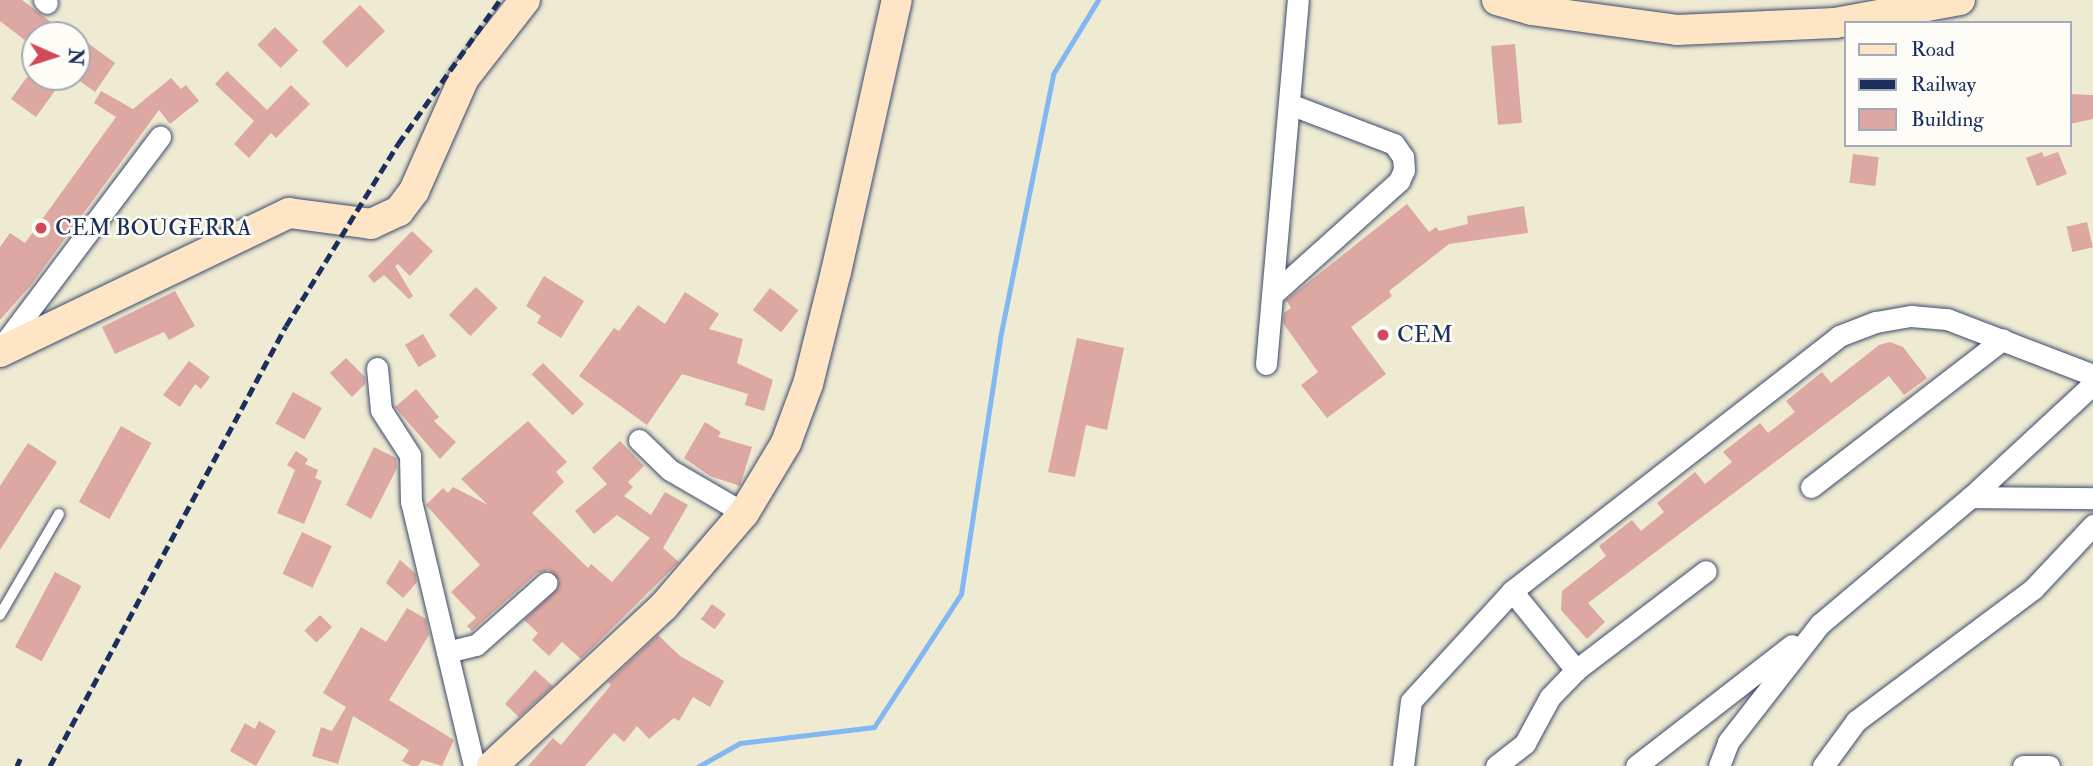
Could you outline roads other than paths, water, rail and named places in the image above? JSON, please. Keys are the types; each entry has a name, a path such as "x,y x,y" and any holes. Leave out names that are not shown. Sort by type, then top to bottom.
{"main road":[{"path":"0,351 289,213 371,223 399,211 414,191 464,78 525,0"},
{"path":"492,766 664,606 744,513 786,443 808,384 897,0"},
{"path":"1497,0 1531,10 1677,30 1844,21"},
{"path":"1846,21 1960,0"}],"street":[{"path":"1266,364 1298,0"},
{"path":"1272,295 1399,181 1404,170 1402,157 1394,144 1289,104"},
{"path":"0,351 160,137"},
{"path":"1403,766 1411,701 1512,591 1839,336 1876,322 1911,316 1947,320 2093,375"},
{"path":"1811,487 2003,340"},
{"path":"377,368 381,410 410,455 411,502 447,652 461,724 474,766"},
{"path":"1636,766 1820,624 1971,497 2093,384"},
{"path":"639,440 670,470 744,513"},
{"path":"1971,497 2093,498"},
{"path":"1823,766 1856,721 2033,589 2093,525"},
{"path":"1496,766 1525,743 1550,697 1576,670 1706,570"},
{"path":"447,652 476,645 546,583"},
{"path":"1512,591 1576,670"},
{"path":"1719,766 1728,742 1820,624"},
{"path":"2023,766 2049,766"}],"lane":[{"path":"0,615 59,514"}],"waterway":[{"path":"699,766 740,743 874,727 961,594 1000,338 1053,74 1098,0"}],"railway":[{"path":"50,766 286,326 398,144 500,0"},
{"path":"17,766 20,759"}],"place":[{"name":"CEM BOUGERRA","path":"41,228"},
{"name":"CEM","path":"1383,335"}]}
